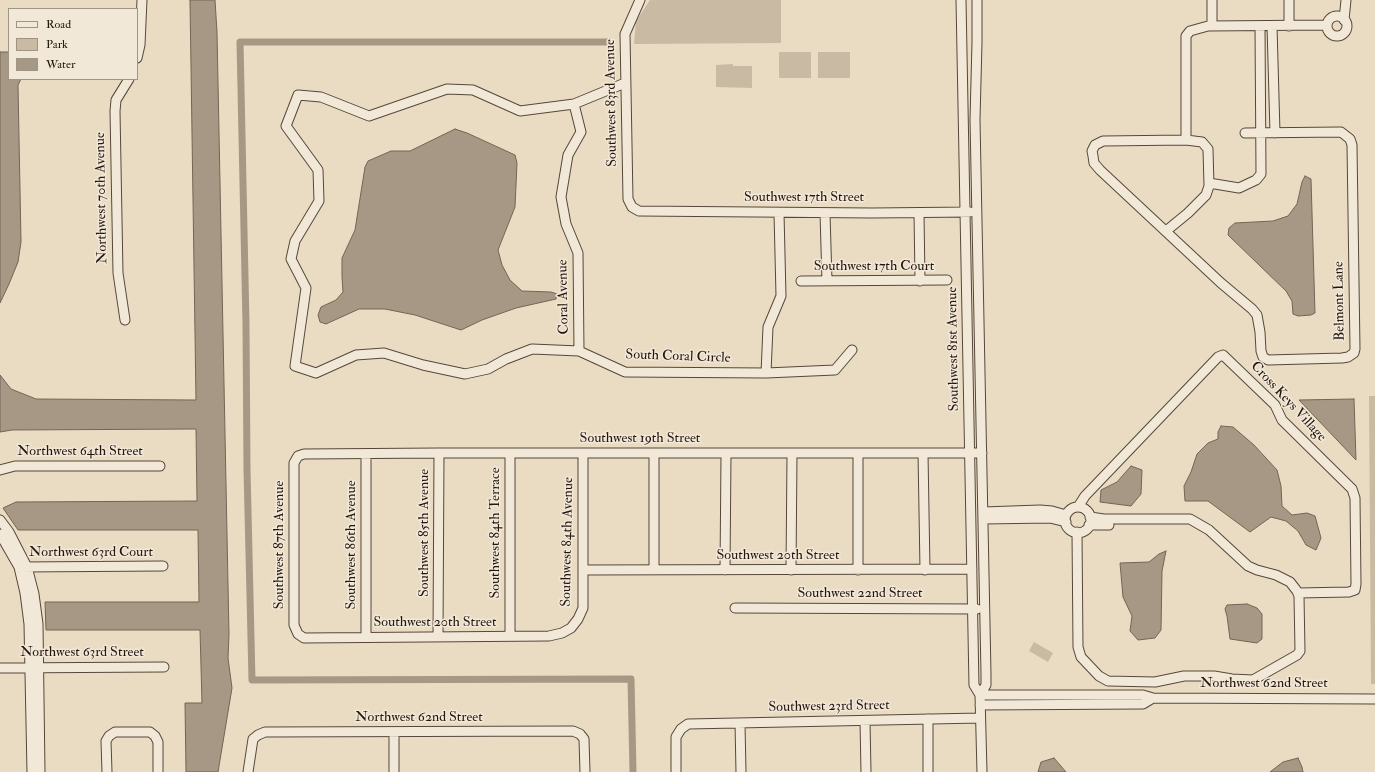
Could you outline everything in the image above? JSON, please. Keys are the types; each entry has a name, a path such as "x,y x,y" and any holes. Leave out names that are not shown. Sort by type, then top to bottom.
{"street":[{"path":"138,54 140,45 142,0"},
{"name":"Southwest 83rd Avenue","path":"632,207 628,199 625,34 640,0"},
{"name":"Southwest 81st Avenue","path":"961,0 974,685 980,695 982,772"},
{"name":"Southwest 81st Avenue","path":"977,0 975,120 986,685 980,695"},
{"path":"1212,0 1212,26"},
{"path":"1289,0 1289,26"},
{"path":"1340,18 1342,0"},
{"path":"1340,18 1346,0"},
{"path":"1340,18 1346,23 1346,29 1340,36 1333,36 1328,31 1327,25 1330,19 1340,18"},
{"path":"1186,140 1186,36 1190,31 1212,26 1327,25"},
{"path":"1209,182 1239,188 1256,180 1261,174 1262,133 1260,26"},
{"path":"1272,26 1275,133"},
{"name":"Northwest 70th Avenue","path":"125,320 118,273 115,111 116,100 128,80"},
{"path":"574,104 625,83"},
{"name":"South Coral Circle","path":"574,104 520,111 473,90 447,89 369,116 321,97 298,95 286,126 318,170 319,201 296,240 291,259 306,288 295,366 316,373 356,355 384,353 423,365 465,374 488,369 506,359 532,349 580,351 625,372 766,373 835,370 852,350"},
{"name":"Coral Avenue","path":"574,104 580,132 568,156 562,197 566,224 578,253 580,351"},
{"name":"Belmont Lane","path":"1166,231 1188,213 1206,195 1209,186 1208,149 1202,142 1186,140 1103,141 1095,145 1092,152 1094,163 1100,170 1166,231 1257,315 1261,351 1264,357 1268,360 1342,358 1348,357 1354,353 1352,145 1350,139 1341,132 1245,133"},
{"name":"Southwest 17th Street","path":"632,207 639,211 825,213 977,212"},
{"path":"766,373 768,327 781,296 780,212"},
{"path":"919,212 920,280"},
{"path":"825,213 827,281"},
{"name":"Southwest 17th Court","path":"801,281 947,280"},
{"name":"Cross Keys Village","path":"1078,507 1085,496 1096,484 1218,357 1223,355 1275,405 1282,420 1352,489 1355,498 1355,590 1349,592 1298,593"},
{"name":"Southwest 19th Street","path":"298,456 304,454 439,453 982,453"},
{"name":"Southwest 85th Avenue","path":"438,637 439,453"},
{"name":"Southwest 84th Terrace","path":"510,453 510,636"},
{"name":"Southwest 84th Avenue","path":"571,628 578,619 583,608 583,453"},
{"path":"654,453 654,570"},
{"path":"858,453 858,570"},
{"path":"923,453 925,570"},
{"name":"Southwest 86th Avenue","path":"366,454 366,637"},
{"path":"725,570 726,454"},
{"path":"791,570 792,454"},
{"name":"Southwest 87th Avenue","path":"298,456 294,463 294,625 298,634"},
{"name":"Northwest 64th Street","path":"0,470 15,466 160,466"},
{"path":"983,515 1014,524 1051,524 1063,519 1071,509 1078,507 1087,510 1090,521"},
{"path":"1001,519 1033,514"},
{"path":"983,515 1033,514 1063,519 1071,530 1078,532 1083,531 1090,521"},
{"path":"0,520 9,532 34,594 38,624 34,668 32,772"},
{"path":"1078,532 1078,647 1081,657 1099,676 1108,681 1155,682 1184,676 1214,676 1253,680 1297,655 1300,651 1298,593 1290,582 1276,575 1248,566 1209,530 1194,521 1190,524 1090,521"},
{"path":"0,534 23,567"},
{"name":"Northwest 63rd Court","path":"23,567 163,566"},
{"name":"Southwest 20th Street","path":"583,570 972,569"},
{"name":"Southwest 22nd Street","path":"735,608 985,609"},
{"name":"Southwest 20th Street","path":"298,634 304,638 549,636 562,633 571,628"},
{"name":"Northwest 63rd Street","path":"0,668 164,667"},
{"path":"34,668 40,772"},
{"name":"Northwest 62nd Street","path":"980,695 1143,695 1153,698 1375,699"},
{"path":"1055,705 1059,698 1064,695"},
{"name":"Northwest 62nd Street","path":"980,705 1143,704 1153,698"},
{"name":"Southwest 23rd Street","path":"676,772 676,737 681,729 688,724 980,718"},
{"path":"928,719 928,772"},
{"path":"865,720 866,772"},
{"path":"740,723 741,772"},
{"name":"Northwest 62nd Street","path":"248,772 253,739 265,732 573,731 580,734 584,739 585,772"},
{"path":"107,772 106,741 109,736 115,732 150,732 155,736 158,742 158,772"},
{"path":"394,732 394,772"}],"green space":[{"path":"650,0 781,0 781,43 634,44 636,21"},
{"path":"779,52 811,52 811,78 779,78"},
{"path":"818,52 850,52 850,78 818,78"},
{"path":"733,64 733,66 752,66 752,88 716,87 716,65"},
{"path":"1369,396 1375,396 1375,684 1371,684"},
{"path":"1034,642 1053,653 1048,662 1029,651"}],"water":[{"path":"190,0 215,0 217,32 229,635 228,658 232,688 218,772 186,772 185,703 202,703 200,630 46,630 45,602 199,602 198,530 18,530 3,508 16,502 197,501 196,429 12,430 0,432 0,375 11,389 36,399 196,400"},
{"path":"0,52 8,52 8,80 20,80 18,85 21,242 18,262 0,303"},
{"path":"455,129 515,155 517,163 515,207 498,250 502,265 510,280 522,291 551,292 557,294 556,299 516,308 482,320 461,330 415,315 385,309 359,309 326,324 320,322 318,315 321,307 336,300 343,292 342,258 355,230 365,167 368,161 391,151 410,151"},
{"path":"1305,176 1311,179 1315,313 1311,315 1298,316 1293,314 1292,301 1286,291 1228,235 1229,228 1235,223 1273,221 1288,216 1297,204 1302,182"},
{"path":"1354,399 1356,460 1299,400"},
{"path":"1221,426 1233,427 1254,445 1277,470 1281,486 1282,506 1292,515 1307,513 1315,516 1321,538 1316,550 1306,545 1298,531 1286,521 1271,517 1250,532 1208,501 1185,501 1184,486 1191,472 1197,454 1208,443 1218,439 1218,432"},
{"path":"1131,466 1142,470 1141,494 1131,506 1100,502 1101,490 1117,482"},
{"path":"1166,551 1162,571 1161,630 1155,638 1138,640 1130,631 1132,616 1123,597 1120,563 1149,562 1159,554"},
{"path":"1247,604 1257,608 1262,614 1262,639 1257,643 1230,639 1225,609 1227,605"},
{"path":"1054,758 1066,772 1038,772 1041,762"},
{"path":"1298,758 1303,772 1270,772 1283,762"}],"waterway":[{"path":"610,42 240,42 252,680 631,679 633,772"}]}
